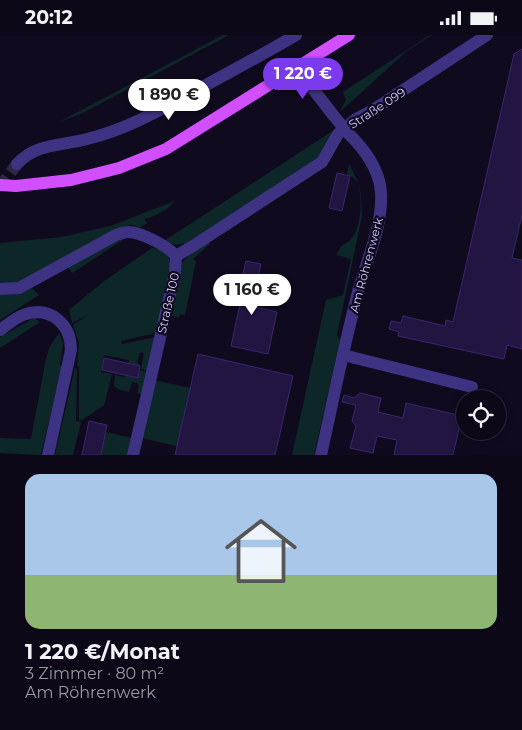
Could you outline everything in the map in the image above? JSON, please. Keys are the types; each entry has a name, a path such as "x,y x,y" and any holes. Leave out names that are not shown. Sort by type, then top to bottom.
{"main road":[{"path":"0,185 16,186 71,180 119,168 166,149 348,35"}],"street":[{"path":"16,163 33,150 85,140 116,131 158,111 274,49 296,35"},
{"name":"Straße 099","path":"176,256 322,162 338,135 356,119 373,110 487,35"},
{"name":"Am Röhrenwerk","path":"297,68 333,115 361,147 377,175 381,191 381,216 358,292 321,455"},
{"name":"Straße 100","path":"0,289 19,288 116,235 127,232 148,237 172,251 176,256 177,264 133,455"},
{"path":"0,330 22,315 35,312 47,313 58,319 67,329 71,341 70,350 48,455"},
{"path":"343,355 472,387"}],"green space":[{"path":"223,35 229,35 83,113 57,123"},
{"path":"430,35 432,35 407,51 341,109 346,100 343,92"},
{"path":"360,113 317,160 187,243 176,245 164,241"},
{"path":"349,164 360,189 354,178 347,175"},
{"path":"360,191 361,194 362,216 337,335 340,340 314,455 292,455 326,300 343,295 351,259 337,255 338,251 341,246 352,238 358,226"},
{"path":"175,201 161,212 144,219 147,223 139,228 132,225 126,226 22,282 0,285 0,243 62,237 110,226"},
{"path":"129,236 72,273 68,267 116,239"},
{"path":"211,243 193,259 196,261 185,315 180,314 179,318 171,315 181,264 191,253"},
{"path":"152,248 159,249 168,257 171,263 156,333 121,341 122,344 155,337 147,371 141,369 144,353 140,352 137,363 139,364 138,370 135,370 133,377 138,379 140,370 147,372 142,394 137,393 139,385 137,383 132,382 129,392 114,386 115,375 125,377 129,360 104,355 101,372 112,374 104,405 82,420 79,420 79,367 77,366 79,343 73,325 89,314 72,323 69,310 103,282"},
{"path":"32,288 39,295 0,320 0,295 16,294"},
{"path":"34,318 40,322 0,348 0,337"},
{"path":"59,333 63,343 60,365 62,366 41,455 0,453 0,438 31,439 46,359 49,348"},
{"path":"75,368 77,369 76,421 81,422 73,455 55,455"},
{"path":"154,380 190,388 177,446 141,438"},
{"path":"106,432 132,438 128,455 101,455"}],"building":[{"path":"522,49 522,215 512,258 522,260 522,349 507,345 504,359 398,336 399,332 389,329 391,321 401,323 403,316 445,326 446,320 453,322 514,54"},
{"path":"337,173 350,176 342,211 329,208"},
{"path":"246,261 261,264 252,306 277,312 268,354 231,346 240,304 236,303"},
{"path":"198,354 293,376 275,455 175,455"},
{"path":"104,358 140,366 138,378 102,370"},
{"path":"360,393 381,398 378,412 403,418 406,403 456,415 456,440 453,455 394,455 397,440 377,436 373,453 350,448 356,426 352,421 356,405 342,402 344,395 354,398"},
{"path":"89,421 107,425 101,455 82,455"}],"tunnel":[{"path":"0,187 17,164"}]}
